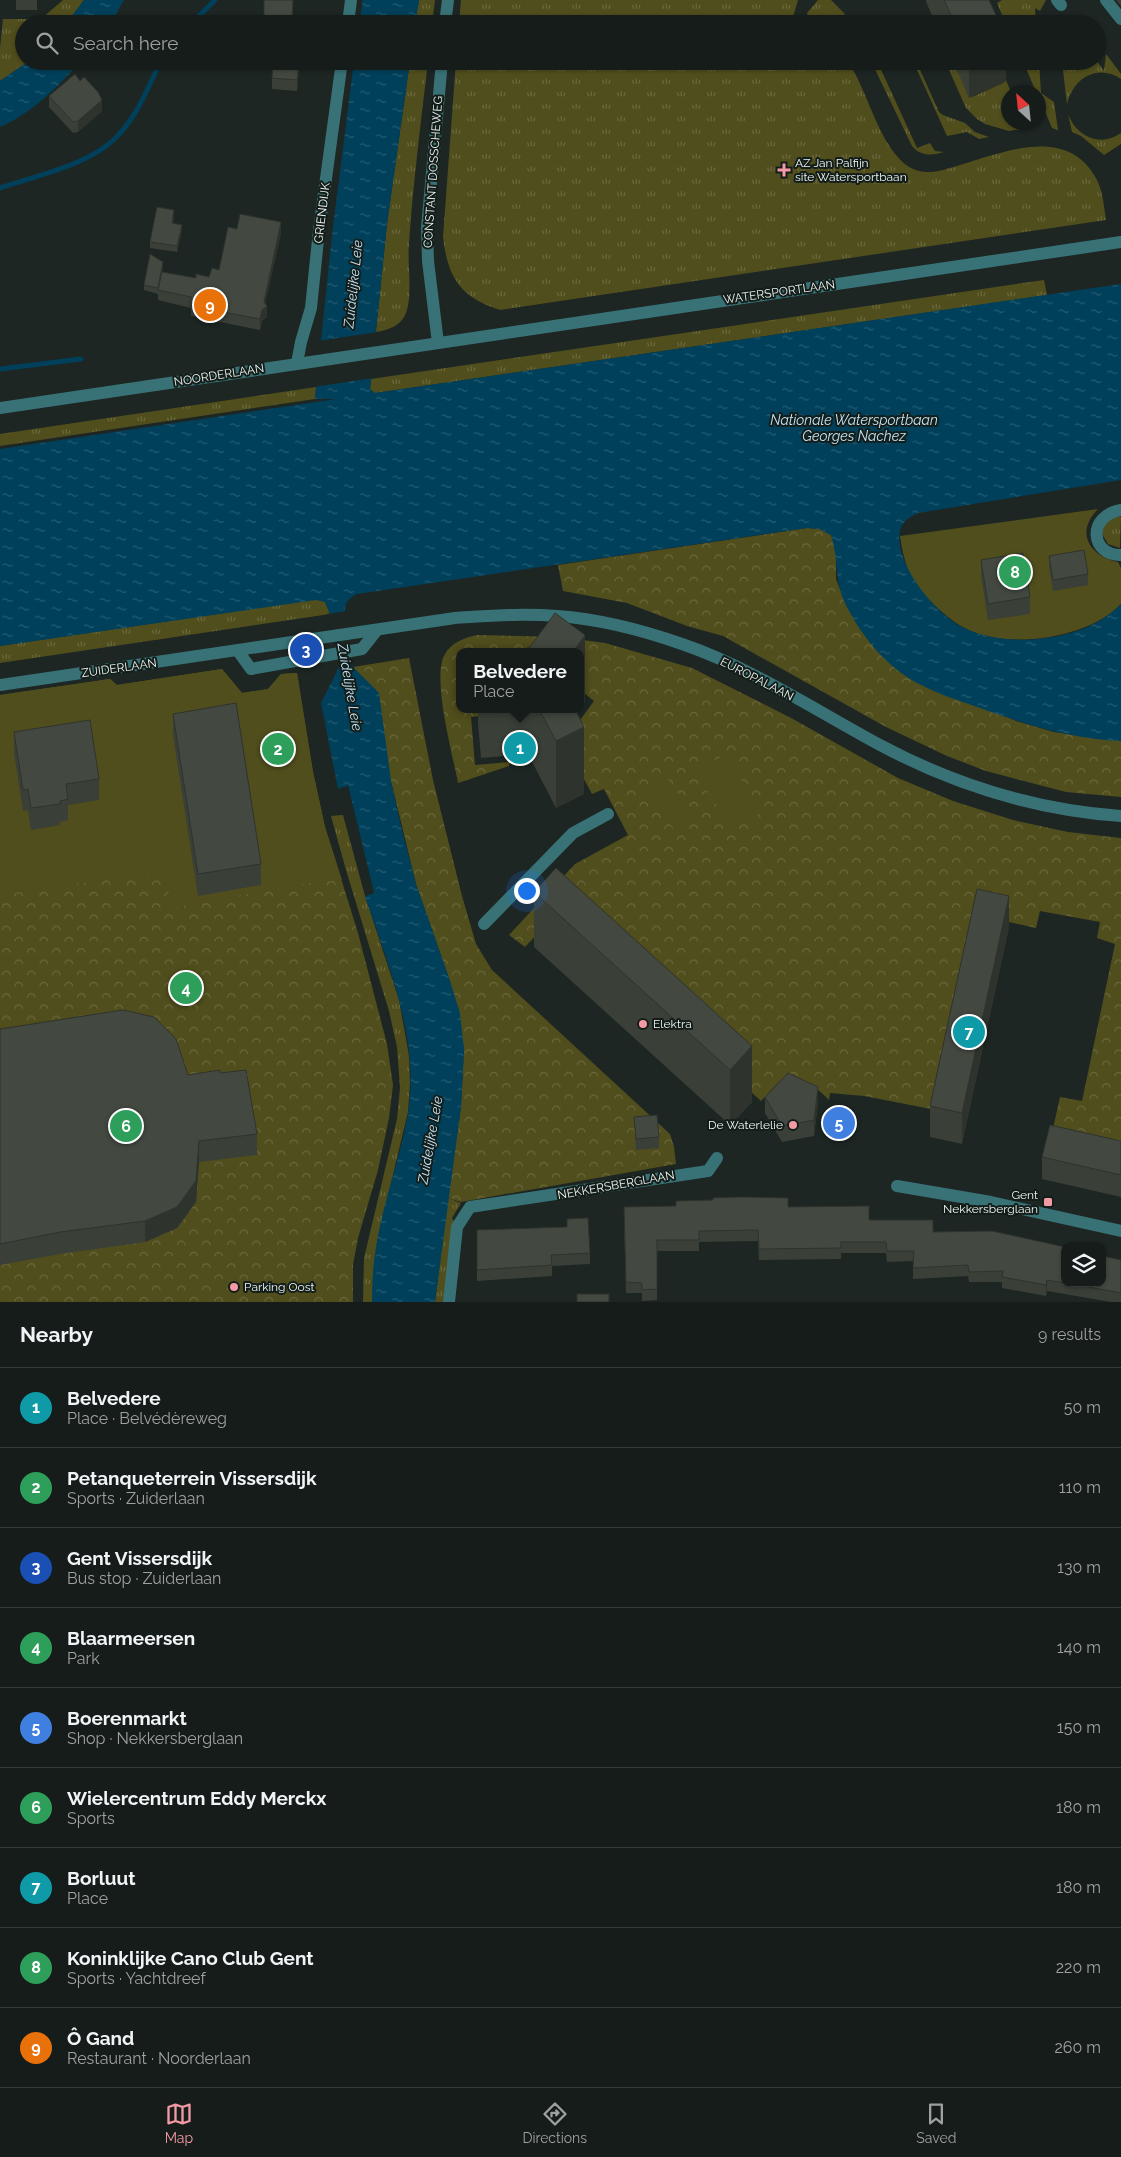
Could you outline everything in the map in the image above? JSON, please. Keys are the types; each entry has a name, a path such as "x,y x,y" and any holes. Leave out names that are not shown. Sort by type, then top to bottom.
{"street":[{"path":"349,15 351,0"},
{"path":"446,15 448,0"},
{"path":"1106,0 1121,19"},
{"name":"GRIENDIJK","path":"302,363 301,342 311,308 319,230 341,70"},
{"name":"CONSTANT DOSSCHEWEG","path":"438,343 428,261 427,228 441,70"},
{"name":"WATERSPORTLAAN","path":"438,343 1121,242"},
{"name":"NOORDERLAAN","path":"0,408 438,343"},
{"path":"1121,510 1105,515 1100,521 1096,535 1103,549 1110,554 1121,555"},
{"name":"EUROPALAAN","path":"377,630 455,618 494,616 557,616 594,621 635,630 682,644 725,662 930,770 1024,801 1059,809 1121,816"},
{"path":"238,651 251,669 362,649 377,630"},
{"name":"ZUIDERLAAN","path":"0,685 377,630"},
{"path":"484,924 573,833 608,814"},
{"name":"NEKKERSBERGLAAN","path":"449,1302 457,1228 470,1208 708,1171 717,1158"},
{"path":"897,1186 991,1202 1121,1231"}],"green space":[{"path":"63,0 84,0 73,15 46,15"},
{"path":"419,0 435,0 433,15 416,15"},
{"path":"461,0 798,0 794,15 460,15"},
{"path":"818,0 831,0 845,15 807,15"},
{"path":"1002,0 1046,0 1040,11 1035,8 1035,15 1002,15 997,3"},
{"path":"3,19 15,19 16,70 0,81 0,48"},
{"path":"1106,54 1121,74 1121,79 1112,74 1103,73 1087,76 1074,88 1067,105 1063,70 1106,70"},
{"path":"409,70 427,70 411,221 408,305 401,321 389,329 376,332 387,224"},
{"name":"AZ Jan Palfijn site Watersportbaan","path":"455,70 852,70 886,141 909,167 922,172 934,172 1015,149 1053,147 1070,152 1085,163 1099,185 1106,220 500,310 475,299 458,284 448,264 443,237"},
{"path":"875,70 881,70 917,148 930,143 935,151 944,152 926,154 919,152 912,146"},
{"path":"917,70 920,70 939,112 965,123 975,132 989,137 979,139 967,132 947,136"},
{"path":"949,70 958,70 972,97 1003,83 1005,78 1008,85 1001,85 1001,129 985,124 966,108"},
{"path":"1027,70 1040,70 1040,85 1033,85"},
{"path":"1046,96 1054,102 1058,130 1052,128 1046,114"},
{"path":"1068,114 1072,122 1083,134 1097,139 1105,139 1121,133 1121,144 1104,155 1081,136 1072,132"},
{"path":"1044,280 1047,295 375,393 370,389 371,379"},
{"path":"316,387 315,399 0,446 0,434"},
{"path":"1098,509 1087,526 1088,542 1099,554 1118,562 1121,568 1121,604 1106,616 1088,626 1068,633 1045,638 1001,638 980,634 963,627 934,605 915,583 905,562 900,536"},
{"path":"1116,516 1121,517 1120,548 1108,544 1102,534 1105,522"},
{"path":"807,528 820,529 831,535 836,550 836,579 846,605 860,628 883,657 1016,721 1054,732 1121,741 1121,797 1066,792 986,771 947,756 886,727 723,636 687,626 627,603 563,591 558,565"},
{"path":"316,599 325,602 330,614 0,663 0,646"},
{"path":"477,635 560,637 605,643 692,668 793,719 898,778 953,801 1013,820 1068,832 1121,838 1121,1148 1052,1133 1060,1097 1082,1101 1115,944 1097,938 1100,922 1040,911 1036,928 973,914 931,1109 864,1096 830,1093 829,1100 812,1086 794,1082 778,1083 761,1101 556,914 525,947 509,935 575,864 628,835 604,789 592,794 564,742 594,701 584,693 584,648 456,648 456,713 509,713 471,717 475,765 510,762 509,766 458,783 444,717 440,680 441,665 445,654 451,646 463,639"},
{"path":"409,658 433,780 476,944 492,970 670,1134 676,1164 461,1202 448,1198 461,1107 464,1049 450,981 416,884 391,781 353,667"},
{"path":"222,669 242,693 268,689 281,674 297,673 313,772 325,827 358,933 387,1044 393,1085 389,1118 378,1170 358,1238 353,1265 353,1302 0,1302 0,695 110,679 117,685"},
{"path":"222,669 242,693 268,689 281,674 297,673 313,772 325,827 342,880 308,883 172,908 164,871 0,895 0,695 110,679 117,685"},
{"path":"725,754 762,812 732,830 696,773"},
{"path":"668,779 694,818 674,830 649,791"},
{"path":"343,815 365,896 399,1000 409,1056 408,1112 377,1241 372,1302 363,1302 364,1258 397,1119 400,1088 397,1047 389,1011 331,816"},
{"path":"448,1198 461,1203 452,1218 455,1223 444,1302 435,1302"}],"water":[{"path":"84,0 124,0 115,15 73,15"},
{"path":"363,0 419,0 416,15 360,15"},
{"path":"16,70 72,70 34,107 0,127 0,81"},
{"name":"Nationale Watersportbaan Georges Nachez","path":"353,70 409,70 387,224 370,389 375,393 1121,284 1121,480 918,513 908,518 902,525 899,540 902,555 909,570 929,599 953,621 964,628 982,635 1024,640 1068,634 1106,617 1121,604 1121,741 1066,734 1030,725 924,687 906,676 876,650 852,617 842,596 831,535 819,529 807,528 357,594 348,601 345,612 353,667 379,693 391,781 402,831 416,884 460,1013 464,1049 461,1107 435,1302 372,1302 374,1264 380,1226 408,1113 411,1085 410,1058 400,1003 365,896 374,893 348,786 338,789 321,703 338,669 330,614 325,602 316,600 0,646 0,449 336,399 315,399 332,235"}],"pier":[{"path":"378,332 373,378 313,387 318,341"},
{"path":"347,611 355,665 335,668 327,614"},
{"path":"348,786 374,893 365,896 365,894 371,892 346,789 339,791 338,789"}],"building":[{"path":"264,0 293,0 292,15 264,15"},
{"path":"944,0 989,0 996,15 951,15"},
{"path":"272,70 298,70 297,80 272,78"},
{"path":"75,74 80,81 84,77 98,92 102,100 78,121 73,122 49,96"},
{"path":"157,207 174,210 172,223 182,225 177,246 150,242"},
{"path":"240,214 281,222 264,302 267,306 262,310 260,319 191,306 191,297 158,290 162,272 196,278 196,274 209,277 212,268 219,270 228,227 237,229"},
{"path":"150,254 163,262 158,288 144,285"},
{"path":"1084,550 1088,574 1053,580 1049,556"},
{"path":"1023,553 1030,597 988,604 981,560"},
{"path":"555,613 585,635 576,648 528,648"},
{"path":"236,703 261,864 198,874 173,714"},
{"path":"541,713 577,713 584,727 556,741"},
{"path":"90,720 99,779 66,784 68,799 60,801 60,804 31,808 28,789 23,790 14,732"},
{"path":"556,868 752,1046 730,1070 534,892"},
{"path":"977,889 1009,896 962,1113 930,1106"},
{"path":"123,1010 154,1017 176,1039 188,1075 220,1070 220,1073 246,1070 257,1134 199,1141 196,1181 177,1207 145,1221 60,1232 0,1244 0,1029"},
{"path":"788,1073 818,1087 814,1120 782,1126 765,1097"},
{"path":"657,1115 659,1137 636,1139 634,1117"},
{"path":"1050,1125 1121,1141 1121,1175 1042,1157"},
{"path":"713,1198 788,1198 788,1207 869,1206 869,1220 933,1220 933,1232 992,1231 1061,1246 1061,1282 1047,1280 1046,1285 1002,1277 1003,1271 969,1272 968,1265 913,1268 914,1251 887,1251 886,1242 841,1242 841,1248 759,1249 758,1230 699,1231 699,1240 657,1240 657,1289 642,1290 642,1283 626,1282 624,1207 676,1206 676,1201 713,1200"},
{"path":"588,1218 590,1253 551,1255 552,1265 477,1270 477,1230 567,1227 567,1219"},
{"path":"1106,1257 1121,1260 1121,1293 1089,1287 1106,1287"},
{"path":"577,1294 609,1294 609,1302 577,1302"}],"waterway":[{"path":"200,15 215,0"},
{"path":"0,188 65,167 110,143 133,116 157,70"},
{"path":"0,369 81,359"}],"place":[{"name":"AZ Jan Palfijn site Watersportbaan","path":"784,170"},
{"name":"Ô Gand","path":"210,305"},
{"name":"Koninklijke Cano Club Gent","path":"1015,572"},
{"name":"Gent Vissersdijk","path":"306,650"},
{"name":"Belvedere","path":"520,748"},
{"name":"Petanqueterrein Vissersdijk","path":"278,749"},
{"name":"Blaarmeersen","path":"186,988"},
{"name":"Elektra","path":"643,1024"},
{"name":"Borluut","path":"969,1032"},
{"name":"Boerenmarkt","path":"839,1123"},
{"name":"De Waterlelie","path":"793,1125"},
{"name":"Wielercentrum Eddy Merckx","path":"126,1126"},
{"name":"Gent Nekkersberglaan","path":"1048,1202"},
{"name":"Parking Oost","path":"234,1287"}],"water label":[{"name":"Zuidelijke Leie","path":"353,284"},
{"name":"Zuidelijke Leie","path":"350,687"},
{"name":"Zuidelijke Leie","path":"430,1140"}]}
